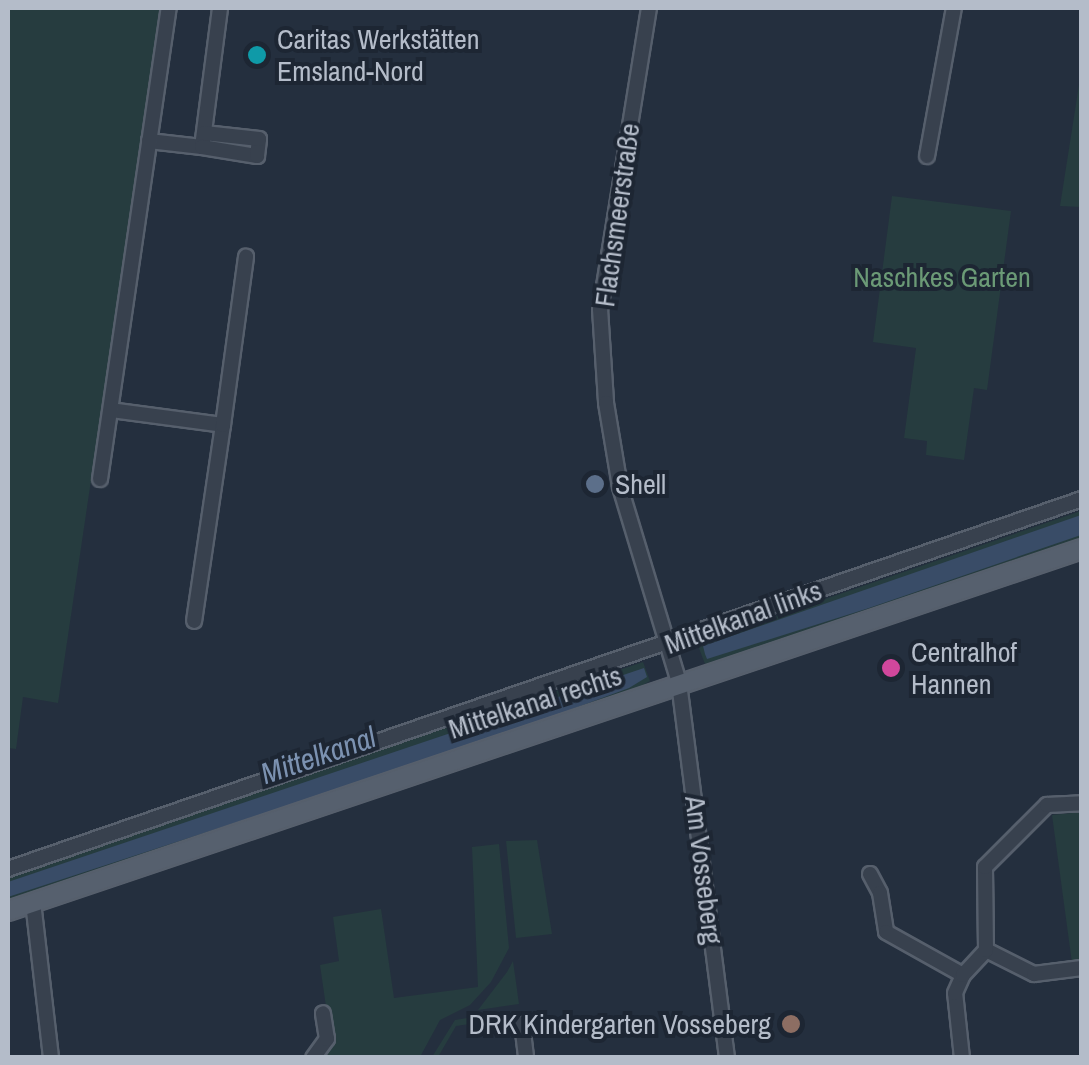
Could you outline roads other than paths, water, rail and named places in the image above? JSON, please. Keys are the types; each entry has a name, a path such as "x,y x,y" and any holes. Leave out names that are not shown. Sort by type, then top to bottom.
{"main road":[{"name":"Mittelkanal rechts","path":"8,911 674,662 1082,549"}],"street":[{"path":"100,479 169,8"},
{"path":"149,141 203,140 220,8"},
{"name":"Flachsmeerstraße","path":"649,8 600,309 606,403 620,486 674,662"},
{"path":"927,156 954,8"},
{"path":"194,621 246,257"},
{"path":"111,410 223,425"},
{"name":"Mittelkanal links","path":"8,869 674,662 933,547 1082,499"},
{"name":"Am Vosseberg","path":"674,662 727,1058"},
{"path":"962,1058 955,993 963,975 986,950 986,867 1048,805 1082,803"},
{"path":"870,874 880,893 886,932 963,975"},
{"path":"33,902 52,1058"},
{"path":"986,950 1034,974 1082,968"},
{"path":"313,1058 327,1039 323,1012"},
{"path":"522,1024 526,1058"}],"water":[{"path":"1081,515 1081,535 866,609 707,659 705,654 703,646"},
{"path":"644,668 647,677 629,688 489,740 8,897 8,882"}],"place":[{"name":"Caritas Werkstätten Emsland-Nord","path":"257,55"},
{"name":"Shell","path":"595,484"},
{"name":"Centralhof Hannen","path":"891,668"},
{"name":"DRK Kindergarten Vosseberg","path":"791,1024"}],"park label":[{"name":"Naschkes Garten","path":"942,277"}],"water label":[{"name":"Mittelkanal","path":"318,755"}]}
